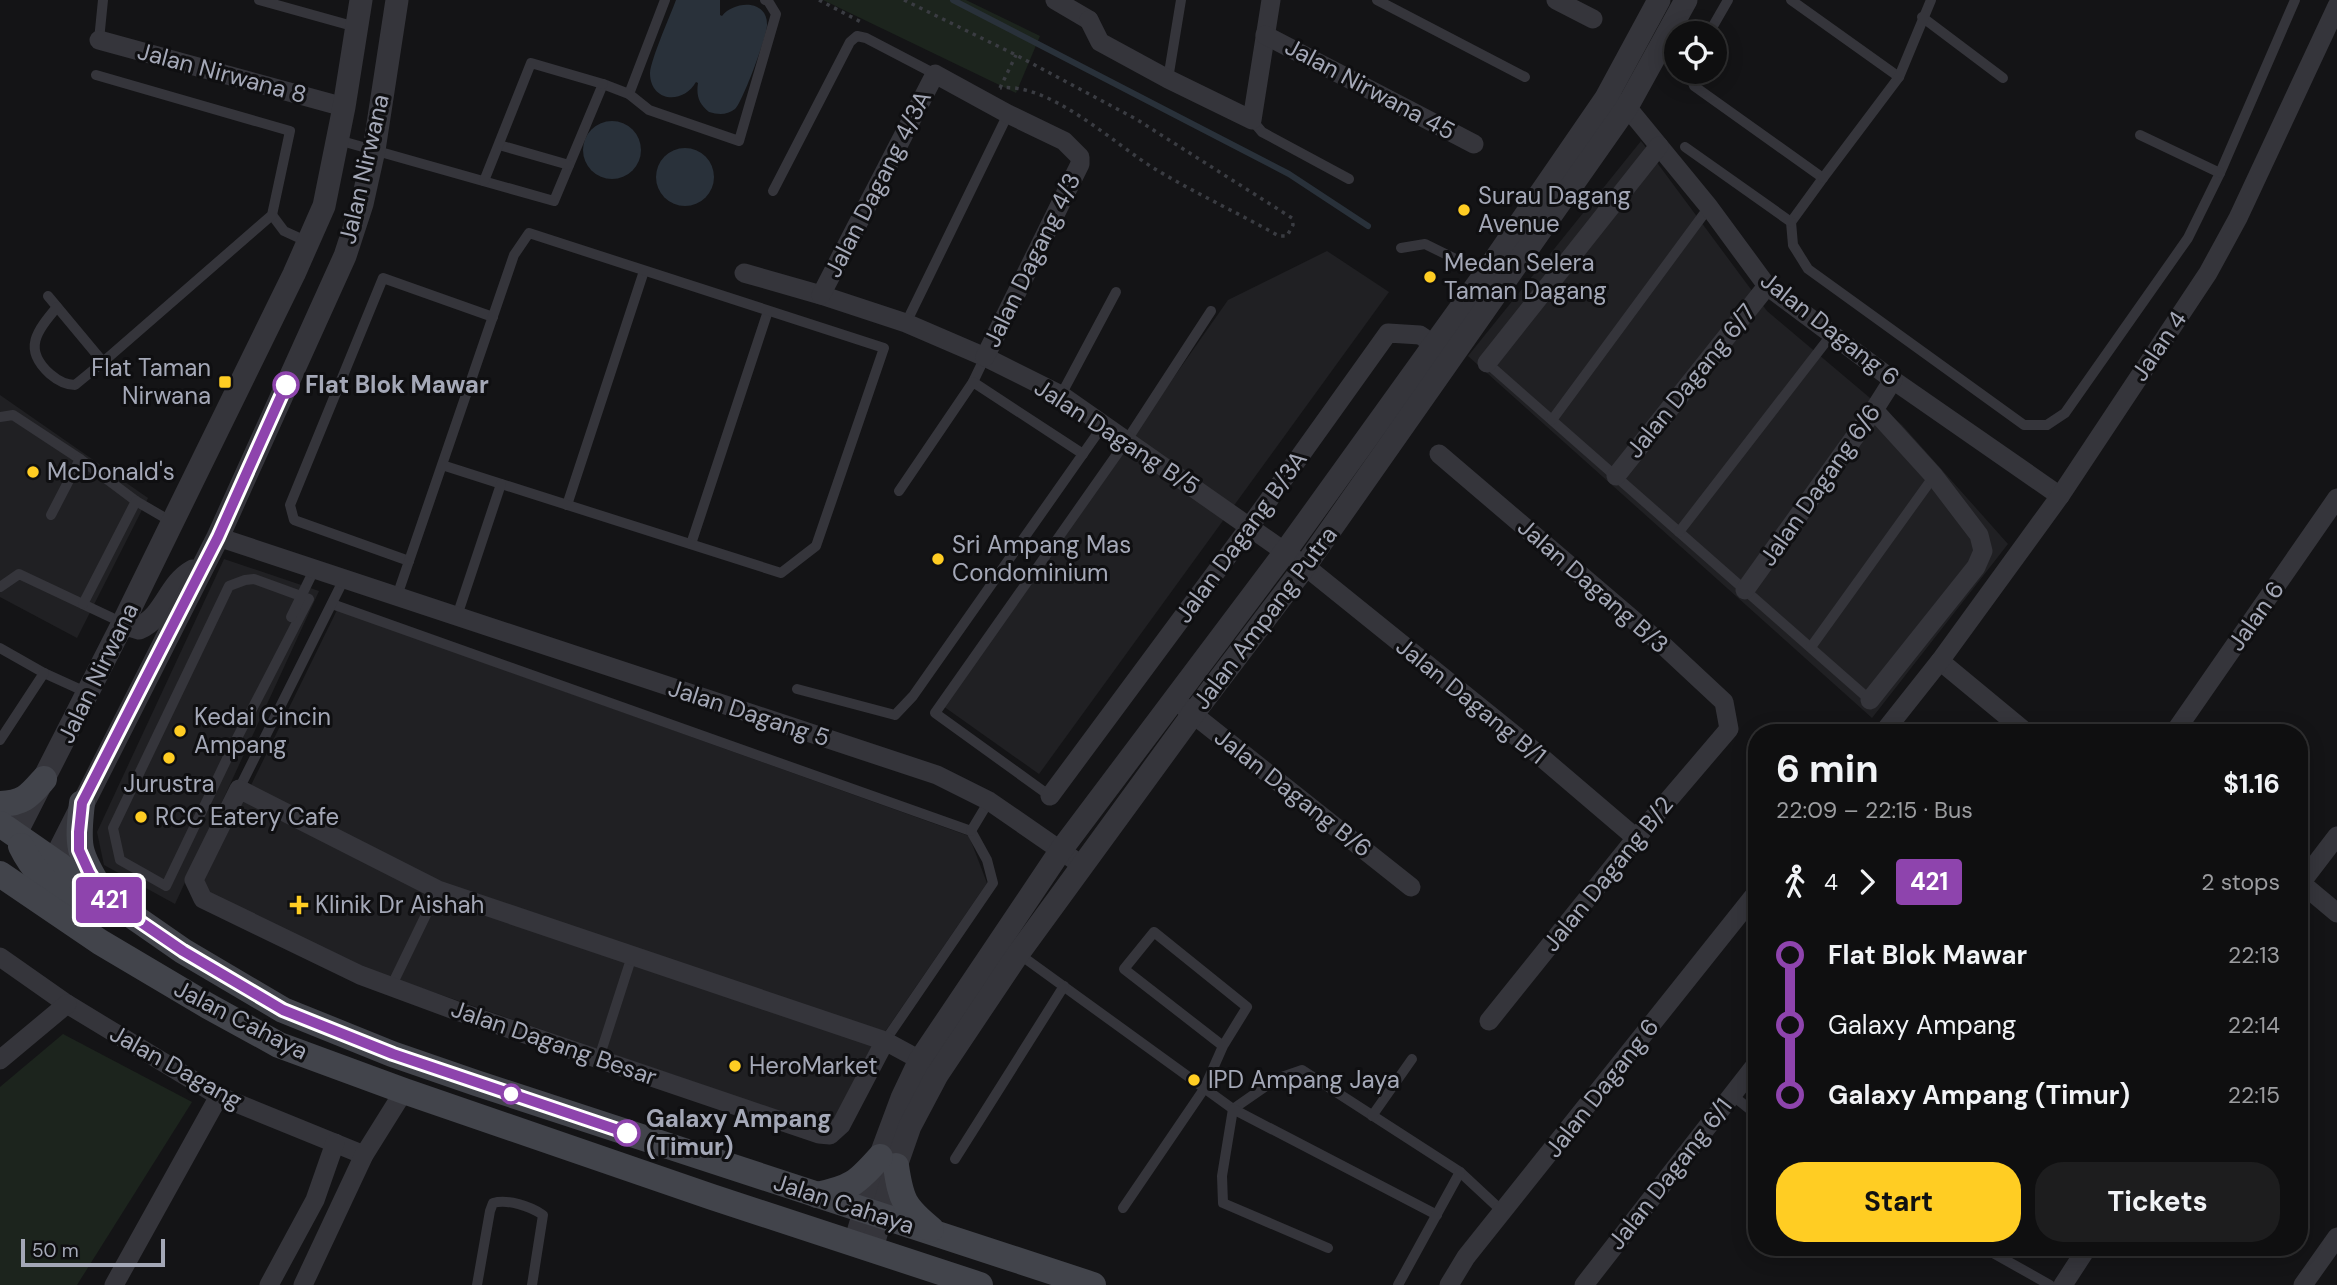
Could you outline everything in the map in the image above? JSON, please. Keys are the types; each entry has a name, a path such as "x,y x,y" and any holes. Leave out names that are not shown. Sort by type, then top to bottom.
{"main road":[{"path":"0,804 14,803 29,797 44,779"},
{"path":"82,803 79,850 104,897"},
{"path":"11,843 76,911 100,942"},
{"name":"Jalan Cahaya","path":"11,843 54,861 183,951 283,1010 393,1054 1087,1284"},
{"name":"Jalan Cahaya","path":"0,874 100,942 279,1045 404,1091 980,1285"},
{"path":"817,1195 842,1190 888,1162 900,1194 912,1213 938,1234"}],"street":[{"name":"Jalan Nirwana","path":"11,843 89,693 309,242 324,206 344,107 361,0"},
{"name":"Jalan Nirwana","path":"54,861 218,537 345,257 362,204 374,149 397,0"},
{"path":"1055,0 1089,20 1100,42 1252,120 1271,0"},
{"path":"1089,20 1092,0"},
{"path":"1556,0 1593,19"},
{"name":"Jalan Ampang Putra","path":"888,1162 911,1126 1060,850 1285,552 1443,350 1485,274 1616,102 1659,0"},
{"name":"Jalan Ampang Putra","path":"863,1246 888,1162 902,1098 920,1060 1009,947 1083,866 1305,566 1443,350 1686,0"},
{"name":"Jalan 4","path":"1940,661 2060,496 2208,273 2238,218 2337,6"},
{"name":"Jalan Nirwana 45","path":"1265,35 1474,144"},
{"name":"Jalan Nirwana 8","path":"99,40 344,107"},
{"path":"935,74 1008,114"},
{"name":"Jalan Dagang 4/3A","path":"821,295 935,74"},
{"name":"Jalan Dagang 6","path":"1616,102 1659,146 1709,207 1767,286 1893,380 2060,496"},
{"name":"Jalan Dagang 4/3","path":"985,357 1080,164 1080,157 1064,141 1008,114"},
{"path":"1488,363 1659,146"},
{"path":"309,242 345,257"},
{"name":"Jalan Dagang B/5","path":"744,273 906,323 985,357 1061,395 1285,552"},
{"name":"Jalan Dagang 6/7","path":"1616,475 1767,286"},
{"name":"Jalan Dagang B/3A","path":"1050,796 1250,526 1388,333 1420,335 1443,350"},
{"name":"Jalan Dagang 6/6","path":"1745,590 1893,380"},
{"path":"1870,700 1976,567 1983,551 1979,535 1934,476 1874,410"},
{"name":"Jalan Dagang B/3","path":"1439,454 1665,647 1724,702 1729,729"},
{"name":"Jalan 6","path":"2180,724 2337,498"},
{"name":"Jalan Dagang 5","path":"218,537 937,775 989,801 1083,866"},
{"name":"Jalan Dagang B/1","path":"1285,552 1527,745 1636,838"},
{"path":"123,623 139,628 152,622 181,577 204,564"},
{"path":"1890,724 1940,661 2014,724"},
{"name":"Jalan Dagang B/6","path":"1174,699 1411,887"},
{"name":"Jalan Dagang B/2","path":"1489,1021 1636,838 1729,729"},
{"path":"239,789 438,890 885,1041 920,1060"},
{"name":"Jalan Dagang Besar","path":"239,789 194,880 203,899 360,975 819,1134 831,1135 841,1125 885,1041"},
{"path":"2308,873 2337,836"},
{"path":"2308,889 2337,913"},
{"name":"Jalan Dagang 6","path":"1449,1285 1466,1257 1748,903"},
{"name":"Jalan Dagang","path":"0,957 67,1004 219,1096 364,1155"},
{"path":"0,1060 67,1004"},
{"name":"Jalan Dagang 6/1","path":"1584,1285 1748,1075"},
{"path":"303,1285 364,1155 404,1091"},
{"path":"117,1284 219,1096"},
{"path":"269,1285 315,1200 335,1143"},
{"path":"2303,1285 2337,1237"},
{"path":"2063,1285 2082,1256"}],"lane":[{"path":"99,40 103,0"},
{"path":"259,0 357,27"},
{"path":"629,94 665,0"},
{"path":"484,181 531,63 603,84 629,94 649,110 739,141 776,14 765,0"},
{"path":"1168,79 1181,0"},
{"path":"1377,0 1525,77"},
{"path":"1716,21 1728,0"},
{"path":"1791,0 1899,76"},
{"path":"1931,0 1899,76 1791,222 1793,245 1808,269 2024,425 2047,425 2065,413 2180,249 2220,173 2295,0"},
{"path":"1923,17 2003,78"},
{"path":"773,191 850,42 857,36 866,38 935,74"},
{"path":"57,307 42,325 33,351 38,363 53,377 68,385 75,385 272,215 290,131 96,75"},
{"path":"338,140 554,201 603,84"},
{"path":"1693,84 1824,178"},
{"path":"906,323 1008,114"},
{"path":"1252,120 1262,132 1349,179"},
{"path":"2140,135 2220,173"},
{"path":"499,145 569,165"},
{"path":"1685,147 1791,222"},
{"path":"1552,420 1709,207"},
{"path":"272,215 284,231 309,242"},
{"path":"397,596 514,255 529,233 884,348 816,546 781,573 442,466"},
{"path":"1401,248 1424,244 1485,274"},
{"path":"567,505 644,271"},
{"path":"409,561 294,520 290,505 383,278 492,317"},
{"path":"1061,395 1116,292"},
{"path":"48,296 103,362"},
{"path":"691,544 768,311"},
{"path":"1050,796 935,713 1127,440 1211,311"},
{"path":"1679,532 1832,334"},
{"path":"899,491 973,382 985,357"},
{"path":"1488,363 1870,700"},
{"path":"973,382 1083,454"},
{"path":"0,417 13,415 80,459 136,501 172,522"},
{"path":"797,688 895,715 913,696 1104,425"},
{"path":"51,515 80,459"},
{"path":"1811,648 1934,476"},
{"path":"457,616 501,484"},
{"path":"83,604 136,501"},
{"path":"291,617 314,570"},
{"path":"0,587 20,572 123,623"},
{"path":"254,579 301,596 309,599 166,886 120,860 113,828 126,796 229,586 254,579"},
{"path":"239,789 344,579"},
{"path":"332,604 971,831 987,860 993,883 885,1041"},
{"path":"0,648 44,673 89,693"},
{"path":"0,740 44,673"},
{"path":"971,831 989,801"},
{"path":"391,987 438,890"},
{"path":"1124,1208 1204,1089 1223,1046 1247,1007 1154,932 1124,969 1223,1046"},
{"path":"1009,947 1233,1109 1437,1215"},
{"path":"599,1058 632,956"},
{"path":"955,1159 1064,986"},
{"path":"1372,1116 1412,1059"},
{"path":"1328,1248 1223,1203 1222,1175 1233,1109 1276,1079 1302,1070 1460,1172 1503,1212"},
{"path":"1732,1095 1748,1108"},
{"path":"1398,1285 1460,1172"},
{"path":"477,1285 490,1211 493,1203 501,1201 535,1209 543,1215 532,1285"},
{"path":"1998,1256 2050,1285"}],"path":[{"path":"819,0 864,24"},
{"path":"904,0 1016,55 1136,119 1292,218 1293,225 1287,236 1279,236 1154,169 1087,121 1031,91 1014,87 999,89 1016,55"}],"shaded area":[{"path":"676,0 720,0 722,16 735,7 749,5 762,10 766,16 766,30 759,54 743,95 732,111 723,114 709,112 699,99 696,82 676,97 661,95 651,83 650,73 654,58"},
{"path":"823,0 966,0 1040,36 1016,93"},
{"path":"612,121 628,126 636,134 641,150 636,166 628,174 612,179 596,174 588,166 583,150 588,134 596,126"},
{"path":"1641,141 1767,311 1902,425 2008,544 1872,718 1468,356"},
{"path":"685,148 696,150 709,161 714,177 712,188 701,201 685,206 674,204 661,193 656,177 658,166 669,153"},
{"path":"1327,251 1389,292 1039,774 943,706 1228,300"},
{"path":"0,395 148,498 77,638 0,597"},
{"path":"224,559 319,591 175,904 104,865 97,832"},
{"path":"337,610 969,836 987,883 876,1045 836,1120 827,1128 366,969 208,894 203,883"},
{"path":"63,1034 192,1102 77,1285 0,1285 0,1087"}],"waterway":[{"path":"953,0 1289,174 1368,226"}],"bus line":[{"name":"421","path":"286,385 218,537 82,803 79,850 89,872 104,897 183,951 283,1010 393,1054 627,1133"}],"place":[{"name":"Surau Dagang Avenue","path":"1464,210"},
{"name":"Medan Selera Taman Dagang","path":"1430,277"},
{"name":"Flat Taman Nirwana","path":"225,382"},
{"name":"Flat Blok Mawar","path":"286,385"},
{"name":"McDonald's","path":"33,472"},
{"name":"Sri Ampang Mas Condominium","path":"938,559"},
{"name":"Kedai Cincin Ampang","path":"180,731"},
{"name":"Jurustra","path":"169,758"},
{"name":"RCC Eatery Cafe","path":"141,817"},
{"name":"Klinik Dr Aishah","path":"299,905"},
{"name":"HeroMarket","path":"735,1066"},
{"name":"IPD Ampang Jaya","path":"1194,1080"},
{"name":"Galaxy Ampang (Timur)","path":"627,1133"}]}
